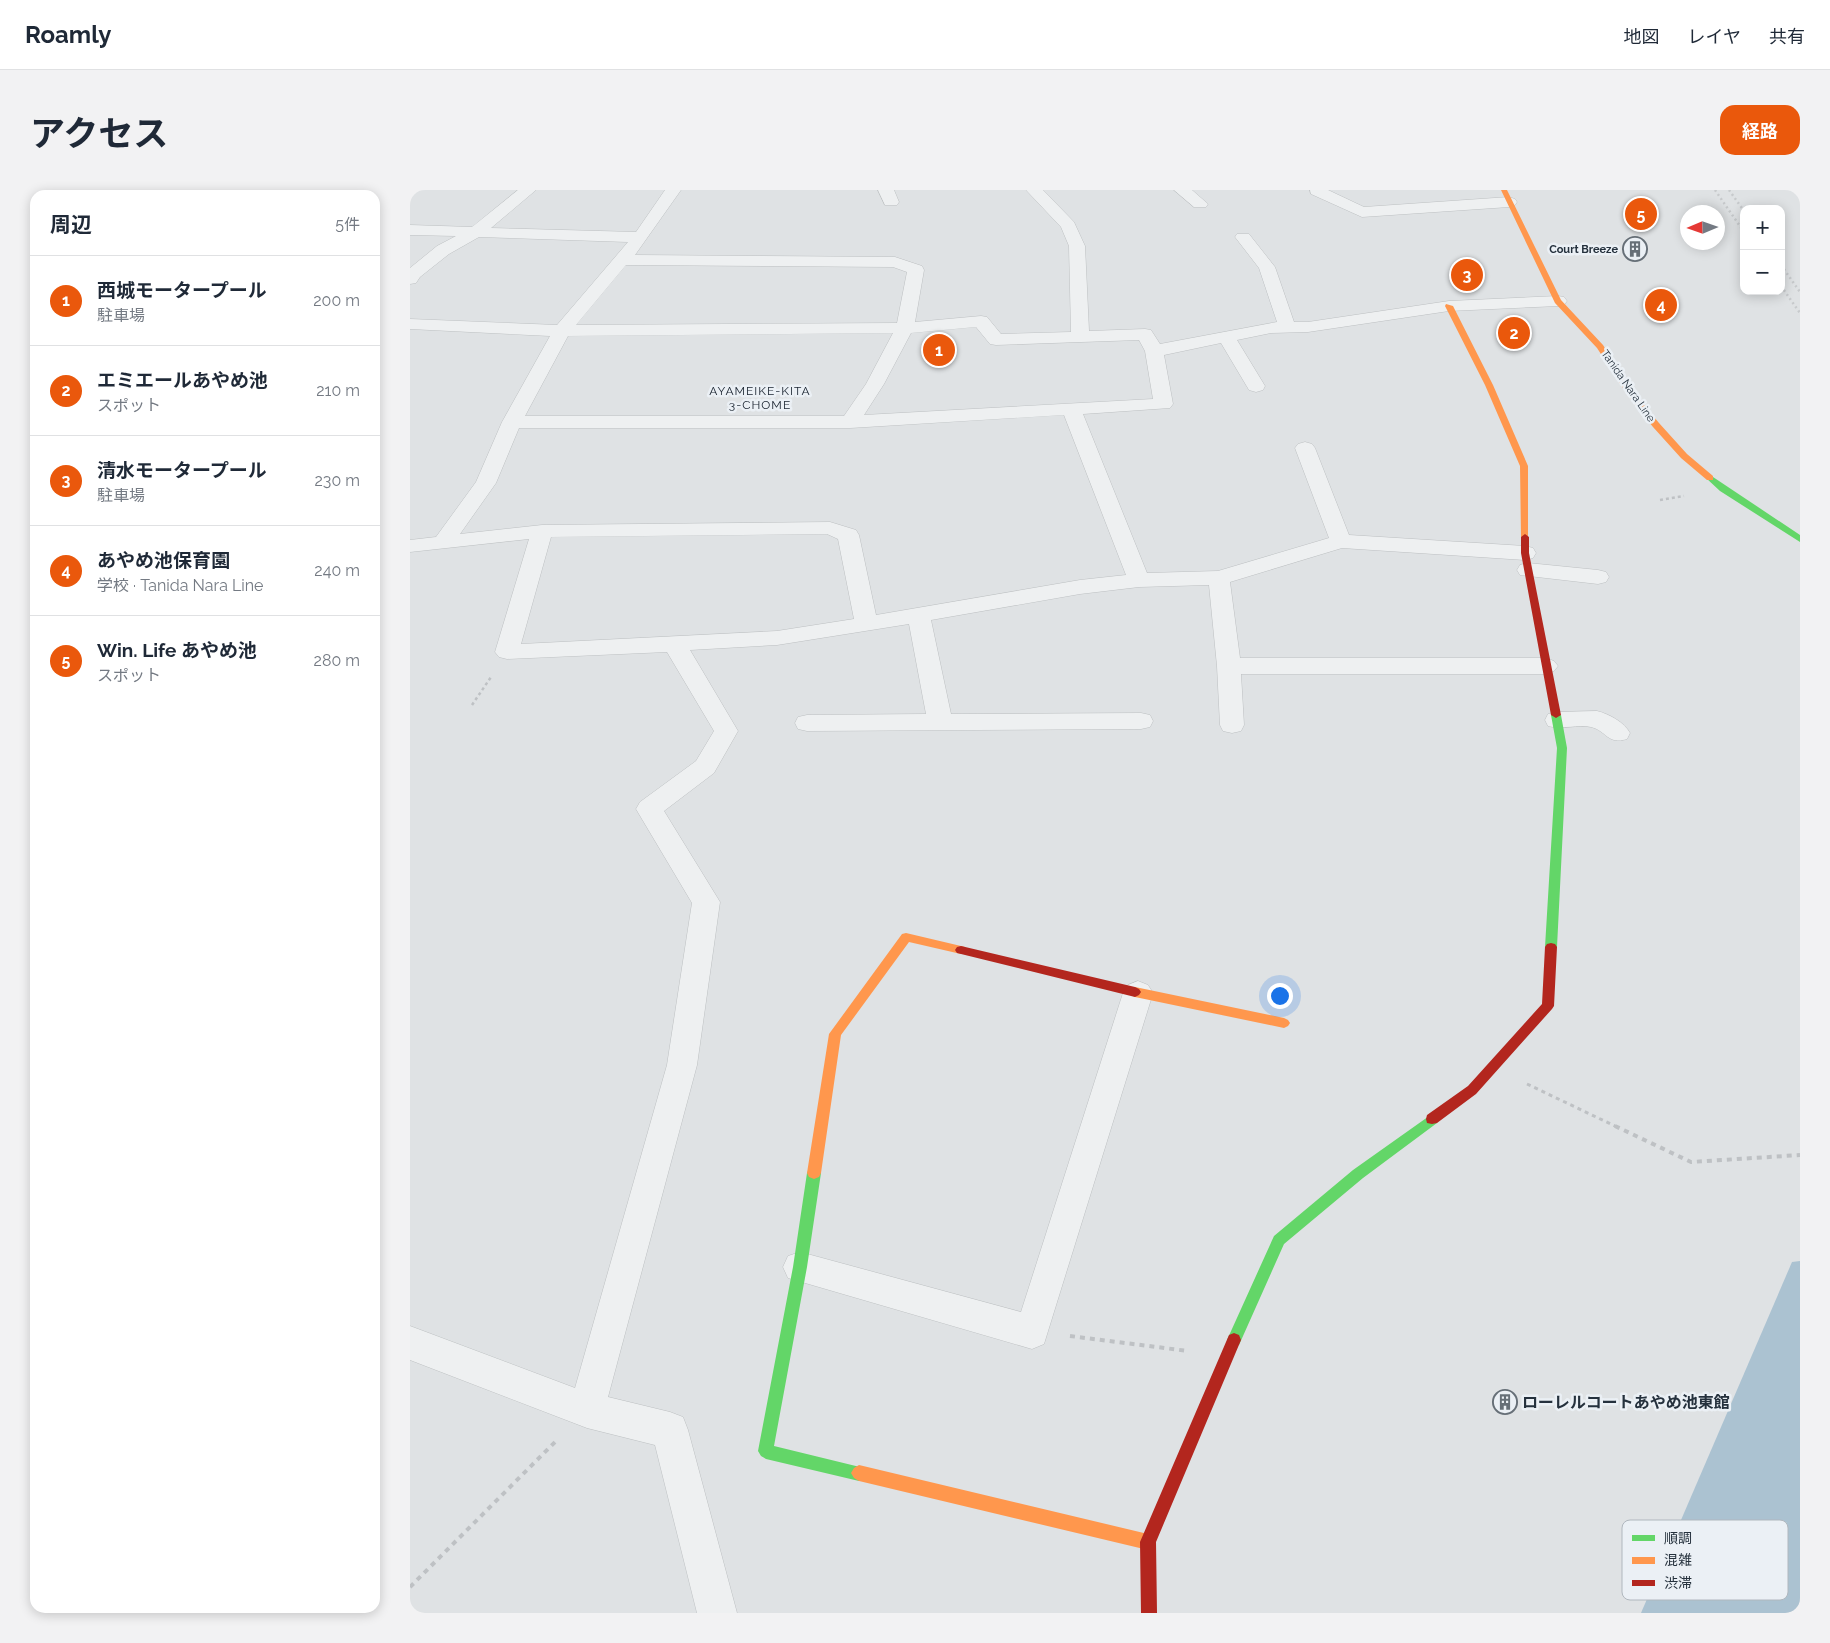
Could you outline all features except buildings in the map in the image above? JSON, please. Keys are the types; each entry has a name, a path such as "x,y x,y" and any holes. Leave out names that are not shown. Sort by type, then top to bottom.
{"street":[{"path":"410,279 413,274 443,250 476,232 528,190"},
{"path":"444,541 486,483 512,422 562,331 641,237 673,190"},
{"path":"1034,190 1068,225 1077,246 1080,337"},
{"path":"1182,190 1200,204"},
{"path":"1317,191 1362,212 1397,203 1507,196"},
{"name":"Tanida Nara Line","path":"1507,196 1558,301 1600,347 1632,395 1684,456 1723,489 1800,539"},
{"path":"410,230 641,237"},
{"path":"1243,237 1267,267 1287,328"},
{"path":"620,260 895,262 916,270 905,328 875,384 850,422"},
{"path":"1154,351 1271,328 1308,327 1449,306 1558,301"},
{"path":"1149,1613 1148,1542 1227,1355 1279,1240 1358,1174 1472,1090 1548,1006 1562,748 1526,562 1524,466 1489,385 1449,306"},
{"path":"410,324 562,331 905,328 982,320 996,340 1145,334 1154,351 1163,404 850,422 512,422"},
{"path":"1226,337 1256,386"},
{"path":"1072,410 1139,580"},
{"path":"1305,448 1341,541"},
{"path":"410,546 542,531 830,528 848,535 867,624"},
{"path":"542,531 507,652 777,638 919,616 1080,587 1139,580 1219,578 1341,541 1526,562 1598,577"},
{"path":"1219,578 1232,725"},
{"path":"919,616 940,722"},
{"path":"587,1410 682,1065 706,902 648,809 705,767 726,731 674,644"},
{"path":"1228,666 1546,666"},
{"path":"1557,720 1597,719 1618,733"},
{"path":"807,723 1141,721"},
{"path":"1148,1542 766,1451 800,1267 836,1034 906,937 1138,993 1284,1023"},
{"path":"800,1267 1032,1332 1138,993"},
{"path":"410,1343 587,1410 670,1430 717,1613"}],"path":[{"path":"1492,1068 1691,1162 1800,1155"},
{"path":"1032,1332 1227,1355"},
{"path":"410,1587 587,1410"}],"water":[{"path":"1800,1261 1800,1613 1641,1613 1647,1600 1788,1600 1788,1520 1681,1520 1792,1262"}],"railway":[{"path":"1715,190 1740,226"},
{"path":"1729,190 1740,205"},
{"path":"1785,271 1800,292"},
{"path":"1785,292 1800,313"}],"traffic: fast":[{"path":"1710,478 1723,489 1800,539"},
{"path":"1551,947 1562,748 1556,715"},
{"path":"1234,1340 1279,1240 1358,1174 1432,1119"},
{"path":"814,1173 800,1267 766,1451 859,1473"}],"traffic: slow":[{"path":"1504,190 1558,301 1600,347 1632,395 1656,425 1684,456 1710,478"},
{"path":"1449,306 1489,385 1524,466 1525,537"},
{"path":"814,1173 835,1034 906,937 961,950"},
{"path":"1135,992 1284,1023"},
{"path":"859,1473 1148,1542"}],"traffic: jam":[{"path":"1525,537 1525,553 1556,715"},
{"path":"1432,1119 1472,1090 1548,1006 1551,947"},
{"path":"961,950 1135,992"},
{"path":"1149,1613 1148,1542 1234,1340"}],"place":[{"name":"Win. Life あやめ池","path":"1641,214"},
{"name":"Court Breeze","path":"1635,249"},
{"name":"清水モータープール","path":"1467,275"},
{"name":"あやめ池保育園","path":"1661,305"},
{"name":"エミエールあやめ池","path":"1514,333"},
{"name":"西城モータープール","path":"939,350"},
{"name":"ローレルコートあやめ池東館","path":"1505,1402"}],"district":[{"name":"AYAMEIKE-KITA 3-CHOME","path":"760,398"}]}
